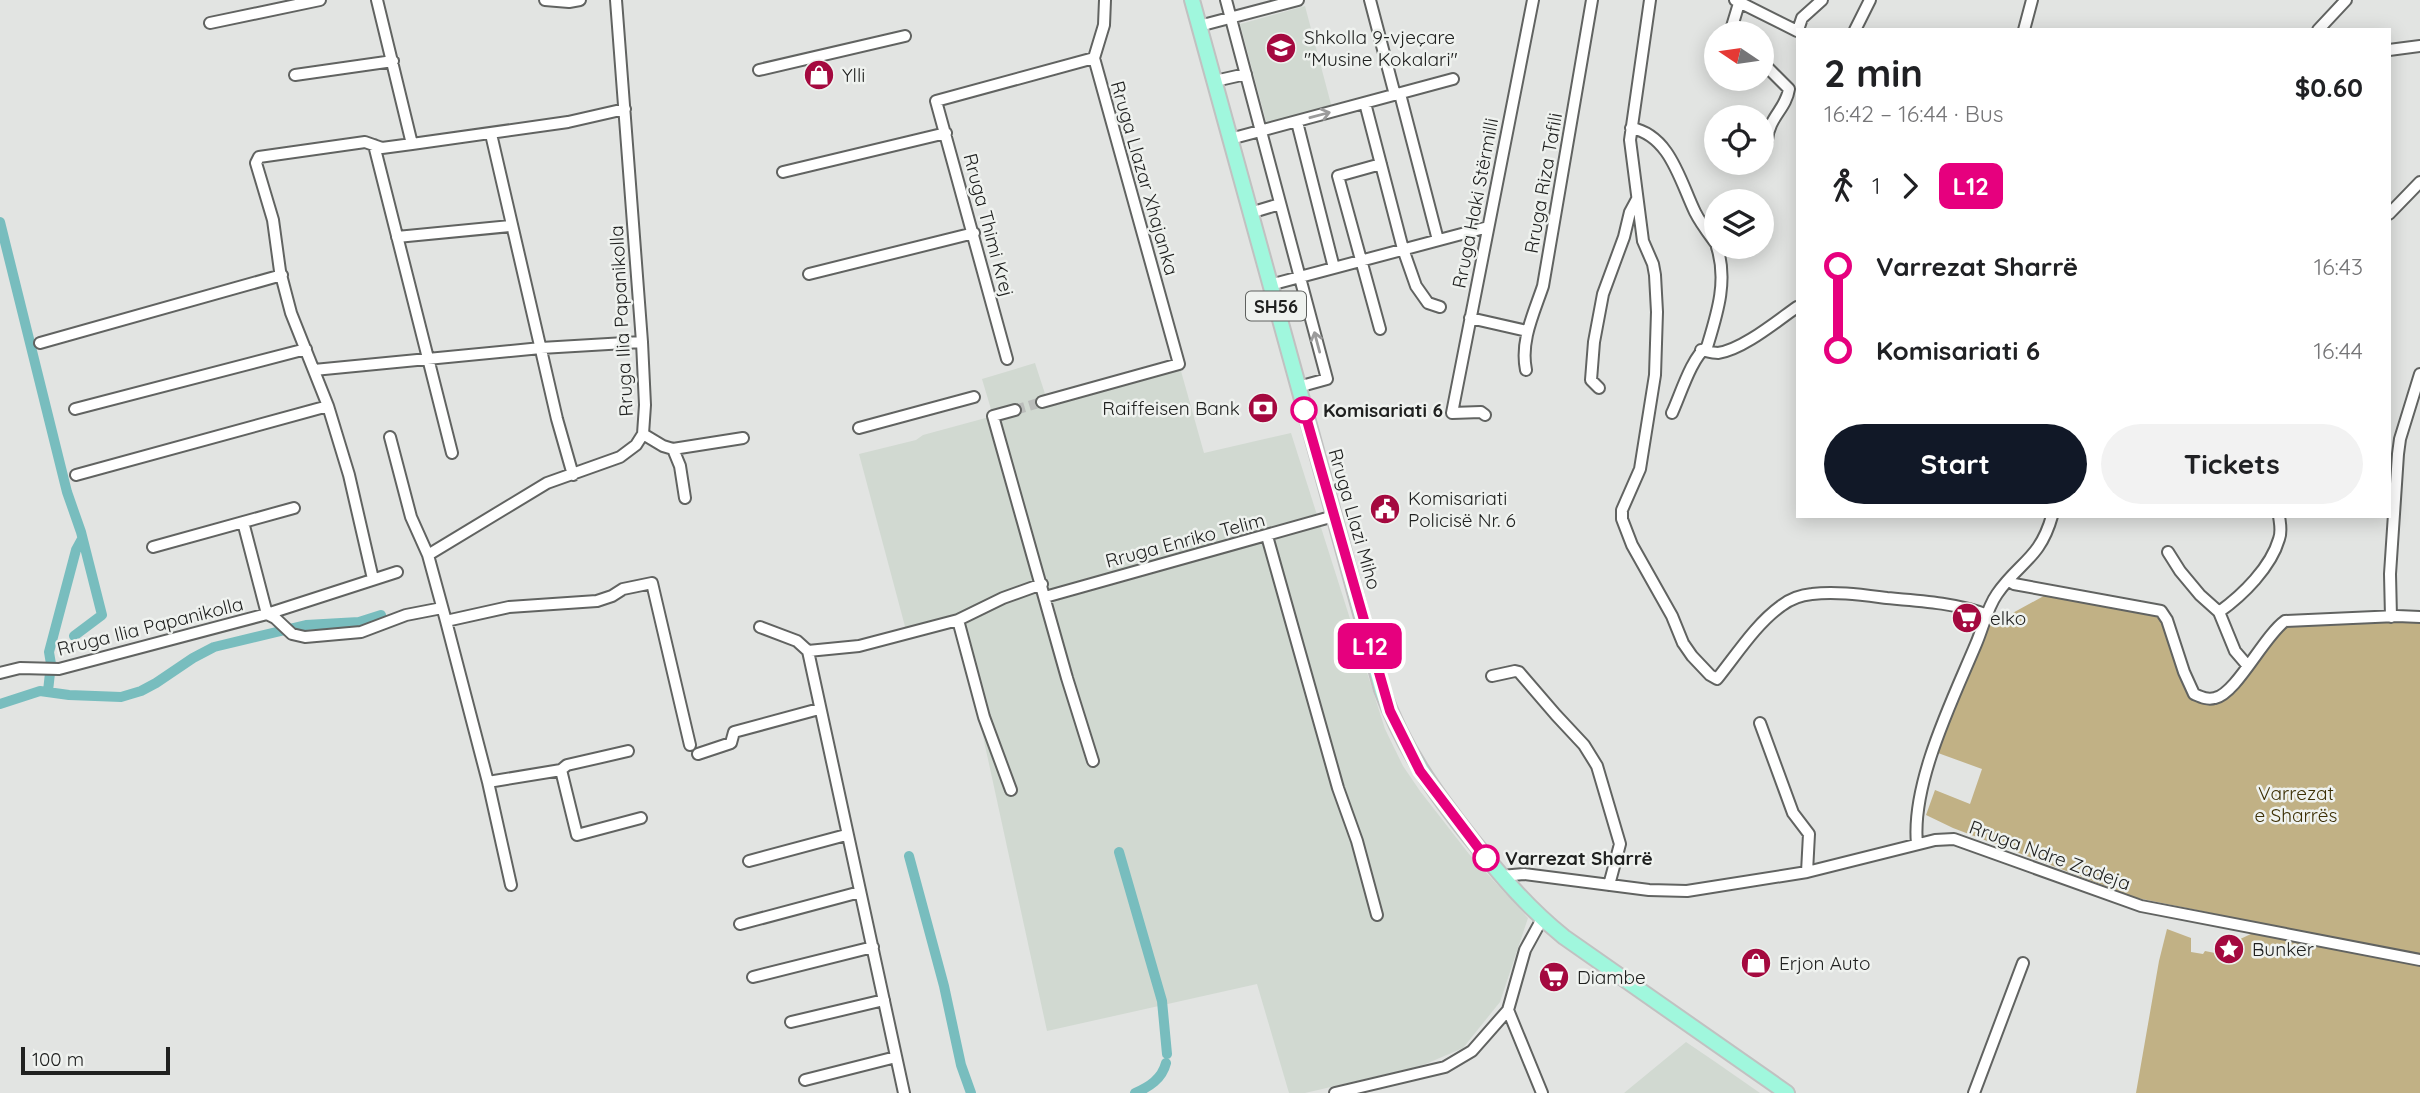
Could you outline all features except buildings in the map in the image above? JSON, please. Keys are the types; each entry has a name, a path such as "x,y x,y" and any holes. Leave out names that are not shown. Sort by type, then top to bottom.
{"main road":[{"name":"Rruga Llazi Miho","path":"1192,0 1382,690 1399,732 1434,791 1501,876 1542,919 1787,1093"}],"street":[{"path":"210,23 303,1 320,0"},
{"path":"377,0 412,144"},
{"path":"545,0 580,0"},
{"name":"Rruga Ilia Papanikolla","path":"428,555 547,484 620,457 636,445 643,434 645,405 642,342 617,0"},
{"path":"1094,58 1104,25 1105,0"},
{"path":"1226,0 1327,379 1298,387"},
{"path":"1199,26 1263,4 1298,0"},
{"path":"1370,0 1438,240"},
{"name":"Rruga Haki Stërmilli","path":"1485,415 1481,412 1451,412 1533,0"},
{"name":"Rruga Riza Tafili","path":"1526,370 1524,354 1527,331 1543,286 1592,0"},
{"path":"1650,0 1630,140 1644,248 1653,264 1655,275 1655,375 1640,469 1622,510 1622,519 1632,545 1692,656 1717,679 1753,633 1782,605 1804,595 1860,595 1955,605 1988,615"},
{"path":"1733,21 1738,0 1796,30"},
{"path":"1798,28 1802,18 1822,0"},
{"path":"1856,28 1870,0"},
{"path":"2025,28 2032,0"},
{"path":"2320,28 2346,0"},
{"path":"759,70 905,36"},
{"path":"2391,50 2420,46"},
{"name":"Rruga Thimi Krej","path":"1007,359 936,101 1094,58"},
{"name":"Rruga Llazar Xhajanka","path":"1042,402 1179,364 1094,58"},
{"path":"295,75 393,61"},
{"path":"1214,81 1246,74"},
{"path":"1774,74 1789,89 1786,101 1774,118"},
{"path":"1230,139 1453,79"},
{"path":"1365,103 1403,249 1420,293 1429,303 1440,307"},
{"path":"373,579 349,475 328,406 291,313 273,220 256,163 259,157 365,142 382,148 491,134 568,122 625,109"},
{"path":"1297,121 1334,268"},
{"path":"1631,128 1646,134 1664,148 1704,227"},
{"path":"783,172 946,133"},
{"path":"491,134 557,419 573,475"},
{"path":"374,145 452,453"},
{"path":"1380,329 1338,176 1381,164"},
{"path":"2391,212 2420,182"},
{"path":"1599,388 1591,380 1600,308 1625,237 1630,212 1637,199"},
{"path":"1251,213 1280,204"},
{"path":"397,237 511,226"},
{"path":"1270,285 1488,227"},
{"path":"809,274 974,233"},
{"path":"1672,414 1701,350 1707,346 1721,298 1720,259"},
{"path":"40,343 282,275"},
{"path":"1701,350 1718,353 1729,349 1763,331 1796,308"},
{"path":"1470,318 1527,331"},
{"path":"314,370 541,348 642,342"},
{"path":"75,409 306,349"},
{"path":"2391,617 2390,574 2398,454 2420,374"},
{"path":"859,428 974,397"},
{"path":"76,475 328,406"},
{"path":"1015,410 993,416 1093,761"},
{"path":"643,434 673,449 743,438"},
{"path":"390,437 411,517 428,555 446,621 512,885"},
{"path":"673,449 680,466 685,498"},
{"path":"153,547 294,508"},
{"name":"Rruga Enriko Telim","path":"1045,597 1334,516"},
{"path":"1917,844 1921,801 1936,744 1954,692 1998,593 2039,549 2051,518"},
{"path":"2219,612 2249,584 2271,557 2279,539 2279,518"},
{"path":"243,522 271,616 292,634 306,637 344,635 361,632 405,614 442,608"},
{"path":"1267,536 1377,915"},
{"path":"2168,552 2200,595 2219,612 2235,651 2247,665"},
{"name":"Rruga Ilia Papanikolla","path":"0,673 20,668 59,669 271,616 397,572"},
{"path":"2009,581 2161,611 2167,620 2189,684 2194,694 2205,699 2217,698 2226,693 2285,621 2420,617"},
{"path":"446,621 509,607 597,601 623,589 652,583 694,749 731,743 734,732 819,709"},
{"path":"808,651 859,646 958,620 1003,598 1042,584"},
{"path":"958,620 984,717 1011,790"},
{"path":"760,627 797,641 808,651 904,1093"},
{"path":"1492,676 1520,672 1556,716 1579,738 1594,760 1620,844 1609,885"},
{"path":"1760,723 1793,813 1809,834 1807,872"},
{"path":"488,782 561,770 567,765 628,751"},
{"path":"561,770 577,835 641,818"},
{"path":"749,861 846,835"},
{"name":"Rruga Ndre Zadeja","path":"1501,876 1524,874 1661,891 1688,891 1807,872 1941,839 1962,841 2141,906 2420,960"},
{"path":"740,924 860,892"},
{"path":"1335,1093 1445,1068 1472,1051 1508,1010 1525,950 1542,919"},
{"path":"753,977 873,947"},
{"path":"1974,1093 2023,963"},
{"path":"791,1022 884,1000"},
{"path":"1508,1010 1542,1093"},
{"path":"805,1080 896,1057"}],"shaded area":[{"name":"Shkolla 9-vjeçare \"Musine Kokalari\"","path":"1305,6 1332,108 1267,125 1240,24"},
{"path":"1035,363 1047,400 1179,364 1204,453 1291,433 1385,729 1403,766 1469,854 1528,918 1500,1002 1463,1048 1421,1066 1305,1093 1289,1093 1257,984 1047,1031 958,621 907,634 859,454 993,416 982,379"},
{"path":"1686,1042 1714,1061 1760,1093 1624,1093"}],"green space":[{"name":"Varrezat e Sharrës","path":"2051,592 2159,615 2185,688 2198,701 2212,703 2227,697 2240,684 2286,624 2420,620 2420,955 2137,898 1953,828 1926,815 1935,790 1970,804 1982,769 1938,753 1957,698 1993,615 2009,615"},
{"path":"2167,929 2191,938 2191,952 2203,954 2205,951 2220,954 2224,941 2236,941 2253,933 2420,966 2420,1093 2136,1093"}],"waterway":[{"path":"0,222 67,492 81,532 102,615 74,636"},
{"path":"48,691 51,664 49,652 76,550 82,539"},
{"path":"0,704 40,691 121,697 156,683 214,647 306,625 359,622 381,615"},
{"path":"1119,852 1162,1001 1167,1054"},
{"path":"909,856 944,986 961,1065 971,1093"},
{"path":"1135,1093 1154,1082 1166,1063"}],"tunnel":[{"path":"1015,410 1042,402"}],"bus line":[{"name":"L12","path":"1304,410 1390,711 1420,771 1486,858"}],"place":[{"name":"Shkolla 9-vjeçare \"Musine Kokalari\"","path":"1281,48"},
{"name":"Ylli","path":"819,75"},
{"name":"Raiffeisen Bank","path":"1263,408"},
{"name":"Komisariati 6","path":"1304,410"},
{"name":"Komisariati Policisë Nr. 6","path":"1385,509"},
{"name":"elko","path":"1967,618"},
{"name":"Varrezat Sharrë","path":"1486,858"},
{"name":"Bunker","path":"2229,949"},
{"name":"Erjon Auto","path":"1756,963"},
{"name":"Diambe","path":"1554,977"}]}
